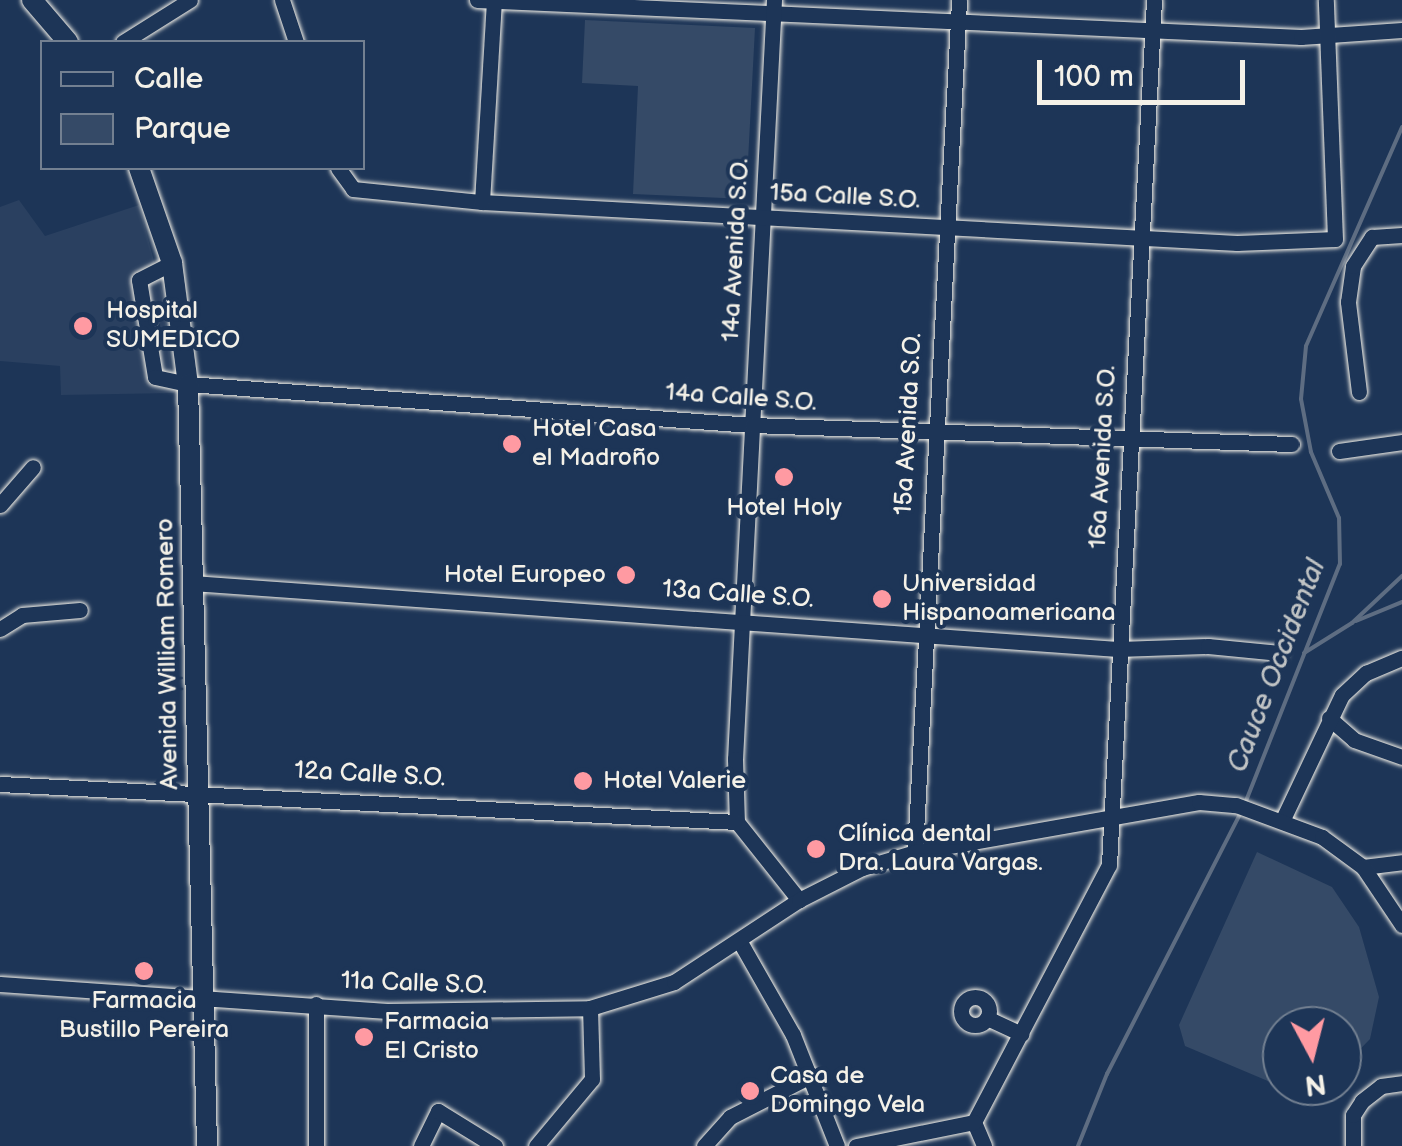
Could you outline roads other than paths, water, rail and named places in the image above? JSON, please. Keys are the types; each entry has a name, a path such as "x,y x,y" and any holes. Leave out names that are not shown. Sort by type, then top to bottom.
{"main road":[{"path":"32,0 66,40"},
{"name":"Avenida William Romero","path":"141,170 172,264 188,384 195,790 207,1146"}],"street":[{"path":"126,40 190,0"},
{"path":"282,0 295,40"},
{"path":"476,0 774,8 958,24 1153,32 1328,35 1402,30"},
{"name":"15a Avenida S.O.","path":"915,852 958,0"},
{"name":"16a Avenida S.O.","path":"974,1122 1106,878 1154,0"},
{"path":"1326,0 1328,35"},
{"path":"482,202 494,2"},
{"name":"14a Avenida S.O.","path":"738,822 738,620 774,8"},
{"name":"15a Calle S.O.","path":"339,170 353,189 482,202 1141,237 1335,239 1328,35"},
{"path":"1359,392 1348,302 1354,266 1372,237 1402,235"},
{"path":"172,264 139,280 155,377 188,384"},
{"name":"14a Calle S.O.","path":"188,384 752,425 1292,444"},
{"path":"1339,451 1402,442"},
{"path":"0,505 33,466"},
{"name":"13a Calle S.O.","path":"192,583 1118,649 1280,652"},
{"path":"0,629 22,614 80,610"},
{"path":"1283,819 1330,718 1366,673 1402,658"},
{"path":"1330,718 1354,740 1402,757"},
{"name":"12a Calle S.O.","path":"0,784 195,790 738,822"},
{"path":"738,822 798,900 862,868 915,852 1112,813 1199,802 1236,805 1283,819 1363,867 1402,924"},
{"path":"1363,867 1402,862"},
{"name":"11a Calle S.O.","path":"0,984 201,994 460,1014 590,1008 674,982 740,942 798,900"},
{"path":"740,942 812,1075 838,1146"},
{"path":"316,1004 316,1146"},
{"path":"536,1146 592,1079 590,1008"},
{"path":"988,1018 1020,1034"},
{"path":"704,1146 730,1118 812,1075"},
{"path":"1352,1146 1352,1115 1362,1101 1381,1086 1402,1083"},
{"path":"421,1146 438,1111 494,1146"},
{"path":"856,1146 974,1122 984,1146"}],"waterway":[{"name":"Cauce Occidental","path":"1244,806 1340,564 1339,518 1311,452 1301,399 1306,346 1402,127"},
{"path":"1304,653 1352,623 1402,576"},
{"path":"1356,621 1402,602"},
{"name":"Cauce Occidental","path":"1078,1146 1107,1074 1240,814"}],"place":[{"name":"Hospital SUMEDICO","path":"83,326"},
{"name":"Hotel Casa el Madroño","path":"512,444"},
{"name":"Hotel Holy","path":"784,477"},
{"name":"Hotel Europeo","path":"626,575"},
{"name":"Universidad Hispanoamericana","path":"882,599"},
{"name":"Hotel Valerie","path":"583,781"},
{"name":"Clínica dental Dra. Laura Vargas.","path":"816,849"},
{"name":"Farmacia Bustillo Pereira","path":"144,971"},
{"name":"Farmacia El Cristo","path":"364,1037"},
{"name":"Casa de Domingo Vela","path":"750,1091"}]}
